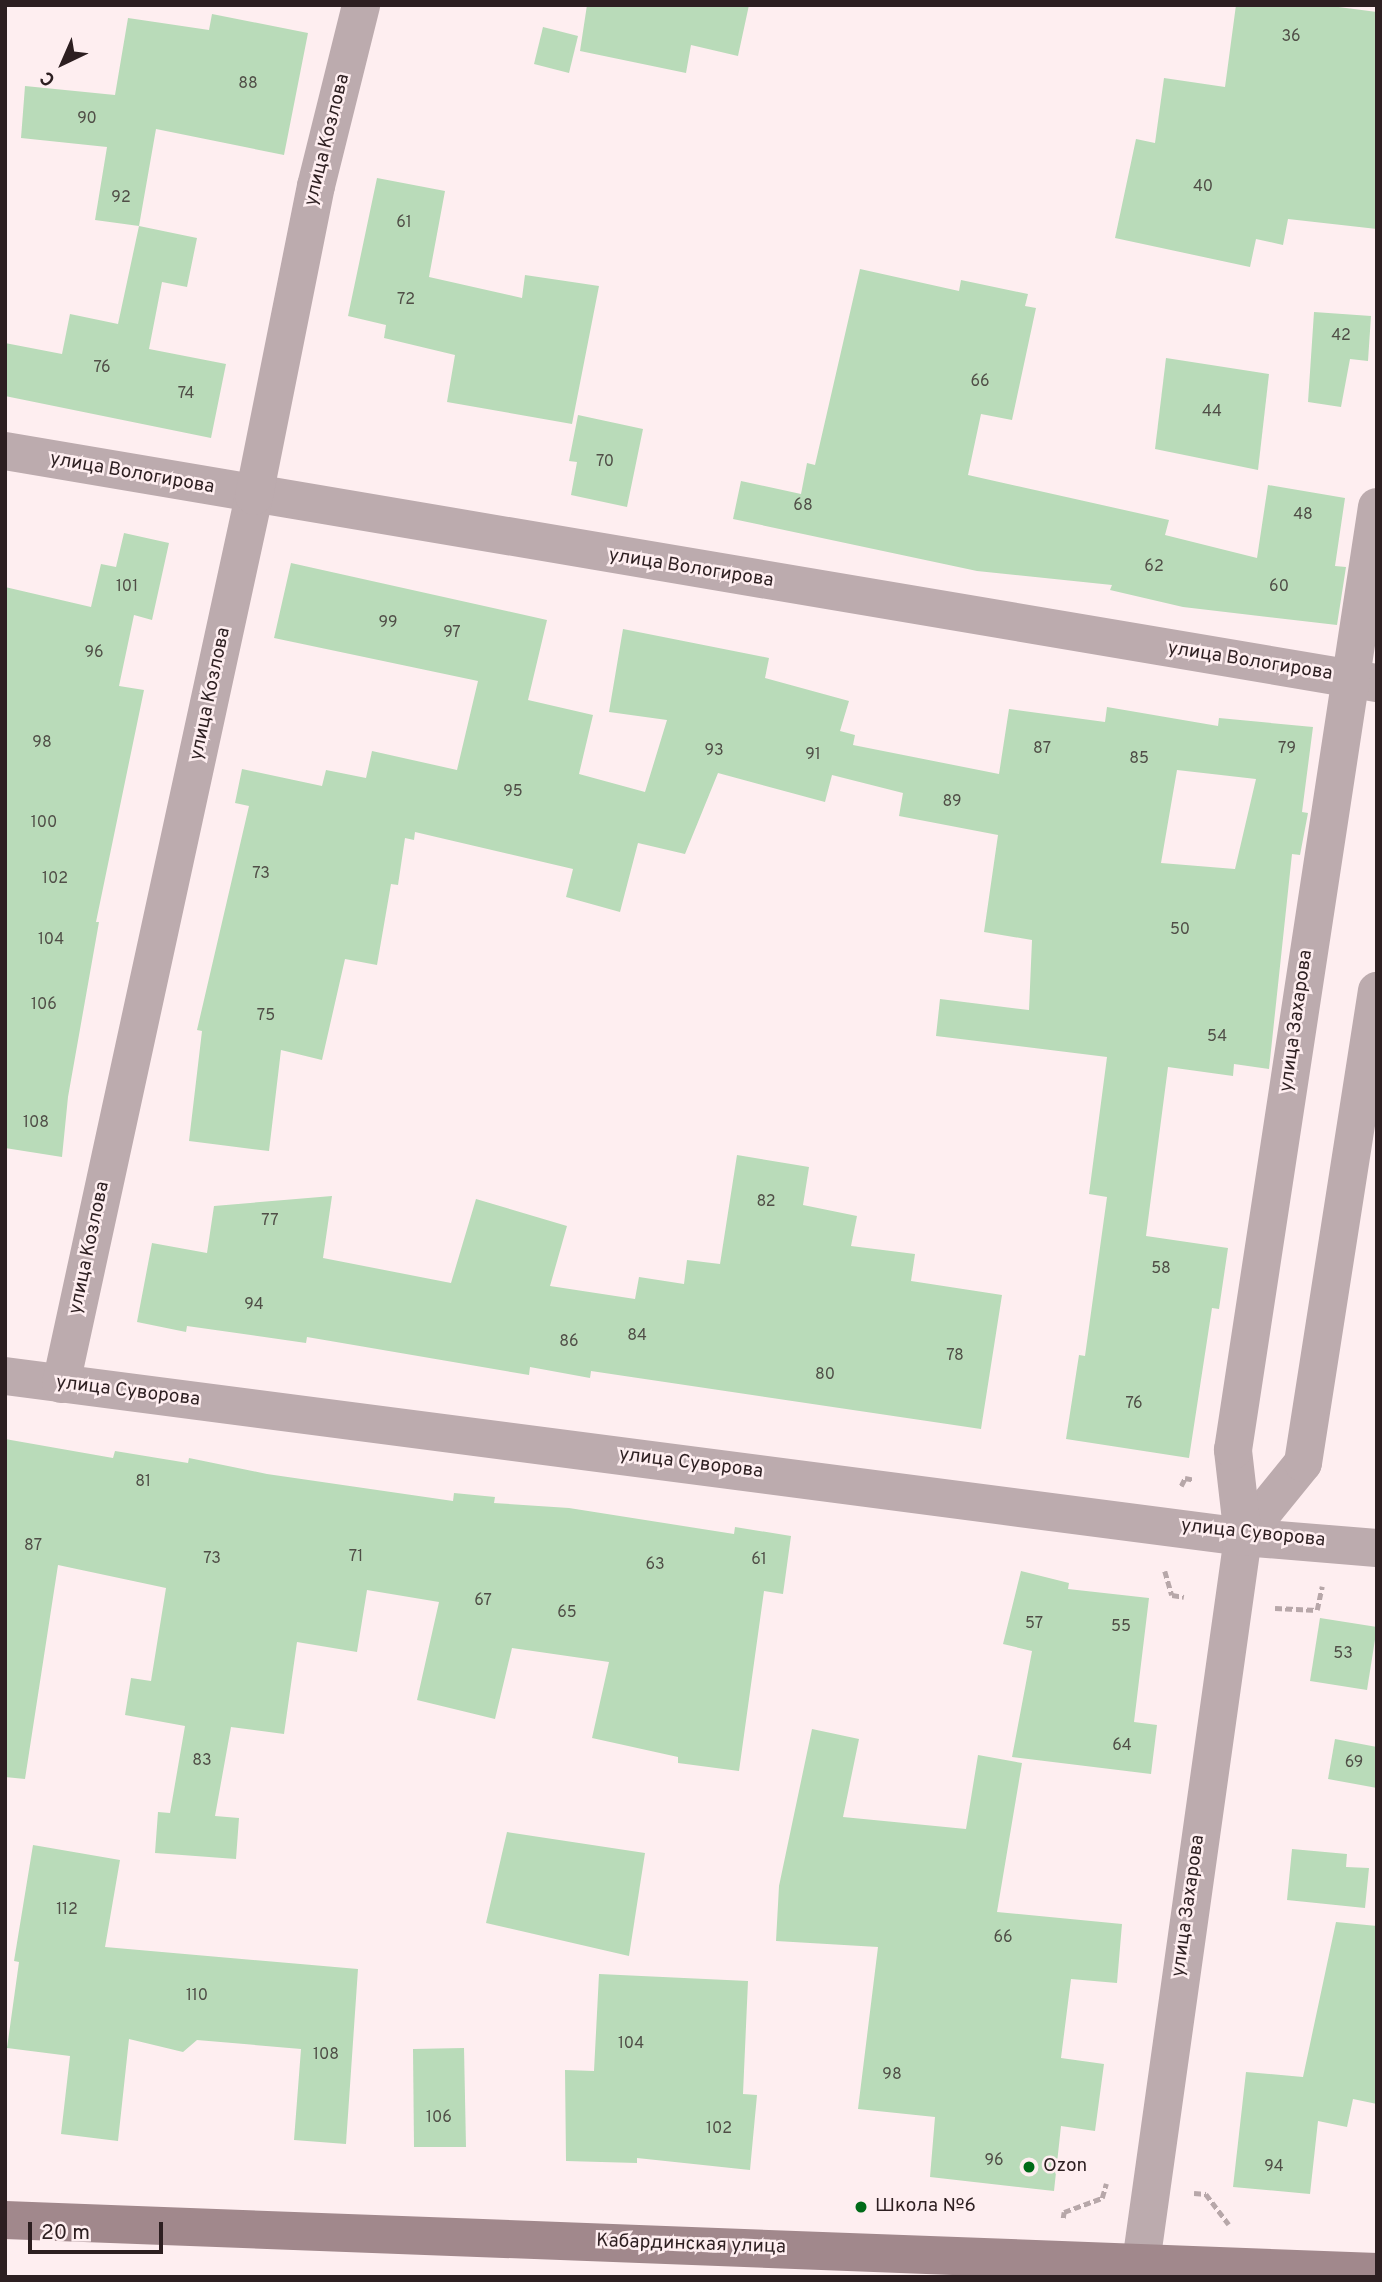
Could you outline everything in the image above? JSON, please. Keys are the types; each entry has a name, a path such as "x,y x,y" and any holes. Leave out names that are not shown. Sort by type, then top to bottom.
{"street":[{"name":"улица Козлова","path":"61,1384 254,496 316,186 361,5"},
{"name":"улица Вологирова","path":"5,451 254,496 1362,680"},
{"name":"улица Захарова","path":"1140,2269 1243,1537 1233,1450 1362,680 1377,507"},
{"path":"1243,1537 1303,1463 1377,991"},
{"name":"улица Суворова","path":"5,1376 1243,1537 1377,1548"},
{"name":"Кабардинская улица","path":"5,2220 1140,2269 1377,2272"}],"path":[{"path":"1163,1564 1172,1595 1184,1597"},
{"path":"1270,1608 1317,1610 1323,1579"},
{"path":"1063,2222 1064,2212 1102,2197 1106,2184 1114,2184"},
{"path":"1193,2193 1206,2194 1227,2216 1230,2228"}],"building":[{"path":"587,5 749,5 738,56 691,45 686,73 580,51"},
{"path":"1236,5 1323,5 1377,12 1377,229 1288,219 1283,245 1256,239 1250,267 1115,238 1136,139 1155,143 1164,78 1225,87"},
{"path":"212,14 308,33 284,155 156,129 139,226 95,220 107,147 21,138 25,86 115,95 128,18 209,30"},
{"path":"543,27 578,36 569,73 534,64"},
{"path":"377,178 445,191 429,277 522,298 525,275 599,286 572,424 447,402 455,355 384,338 386,325 348,316"},
{"path":"139,226 197,238 187,287 162,282 149,349 226,364 211,438 5,396 5,343 62,354 70,314 118,324"},
{"path":"860,269 959,291 961,280 1028,294 1025,306 1036,308 1012,420 981,414 968,475 1169,520 1165,535 1257,558 1268,485 1345,498 1335,566 1346,567 1337,625 1183,607 1110,590 1112,585 977,571 733,519 741,481 801,494 807,463 815,465"},
{"path":"1314,312 1371,316 1368,361 1350,359 1341,407 1308,402"},
{"path":"1166,358 1269,374 1258,470 1155,449"},
{"path":"578,415 643,429 627,507 571,495 577,462 569,461"},
{"path":"124,533 169,543 152,620 134,615 119,686 144,690 96,922 99,922 68,1097 62,1157 5,1148 5,587 91,607 101,564 116,567"},
{"path":"291,563 547,620 528,700 593,715 579,774 645,792 667,720 609,712 623,629 769,658 765,678 849,701 840,731 855,735 853,745 999,774 1009,709 1105,722 1107,707 1218,726 1219,718 1313,727 1302,812 1308,813 1300,855 1292,854 1269,1069 1234,1064 1233,1076 1168,1067 1146,1236 1228,1248 1219,1309 1212,1308 1189,1458 1066,1439 1079,1355 1085,1356 1107,1197 1089,1194 1107,1057 936,1036 940,999 1029,1010 1032,940 984,932 998,835 899,816 903,793 832,775 825,802 718,773 685,854 638,843 620,912 566,897 573,869 415,832 414,840 405,838 398,885 391,884 377,965 345,959 322,1060 281,1050 269,1151 189,1141 202,1031 197,1030 249,806 235,803 242,769 322,786 326,770 366,778 372,751 457,770 478,681 274,638","holes":["1177,770 1256,779 1235,869 1161,863"]},
{"path":"737,1155 809,1167 803,1205 857,1216 851,1246 915,1254 911,1281 1002,1295 981,1429 591,1371 590,1378 530,1367 529,1375 307,1337 306,1343 187,1326 186,1332 137,1322 152,1243 207,1253 214,1206 332,1196 323,1258 451,1283 476,1199 567,1226 550,1286 635,1299 639,1277 684,1284 687,1260 720,1264"},
{"path":"5,1439 113,1458 115,1451 188,1463 189,1458 267,1474 453,1501 454,1493 495,1497 494,1503 569,1508 734,1534 735,1527 791,1536 783,1594 764,1591 739,1771 678,1763 678,1757 592,1738 609,1662 512,1648 495,1719 417,1700 439,1602 367,1590 357,1652 297,1642 284,1734 231,1727 215,1816 239,1818 236,1859 155,1853 158,1812 170,1813 185,1726 125,1715 131,1678 151,1681 166,1588 58,1565 25,1779 5,1777"},
{"path":"1021,1571 1069,1583 1068,1589 1149,1598 1134,1722 1157,1725 1151,1774 1012,1757 1032,1651 1003,1644"},
{"path":"1320,1618 1377,1627 1367,1690 1310,1681"},
{"path":"812,1729 859,1739 843,1817 966,1829 978,1755 1022,1763 997,1912 1122,1924 1117,1983 1071,1979 1061,2058 1104,2064 1095,2131 1061,2126 1054,2191 930,2177 935,2117 858,2109 878,1947 776,1941 779,1886"},
{"path":"1335,1739 1377,1747 1377,1788 1328,1779"},
{"path":"507,1832 645,1853 629,1956 486,1923"},
{"path":"33,1845 120,1860 105,1947 358,1969 346,2144 294,2140 301,2049 197,2040 183,2052 129,2039 118,2141 61,2134 70,2056 7,2048 19,1962 14,1961"},
{"path":"1292,1849 1347,1854 1346,1867 1369,1868 1365,1908 1287,1900"},
{"path":"1336,1922 1377,1926 1377,2104 1353,2099 1347,2127 1318,2121 1310,2194 1233,2187 1246,2072 1303,2077"},
{"path":"599,1974 748,1981 743,2094 757,2095 750,2170 637,2158 637,2163 566,2161 565,2070 594,2071"},
{"path":"464,2048 466,2147 414,2147 413,2049"}],"place":[{"name":"Ozon","path":"1029,2167"},
{"name":"Школа №6","path":"861,2207"}]}
